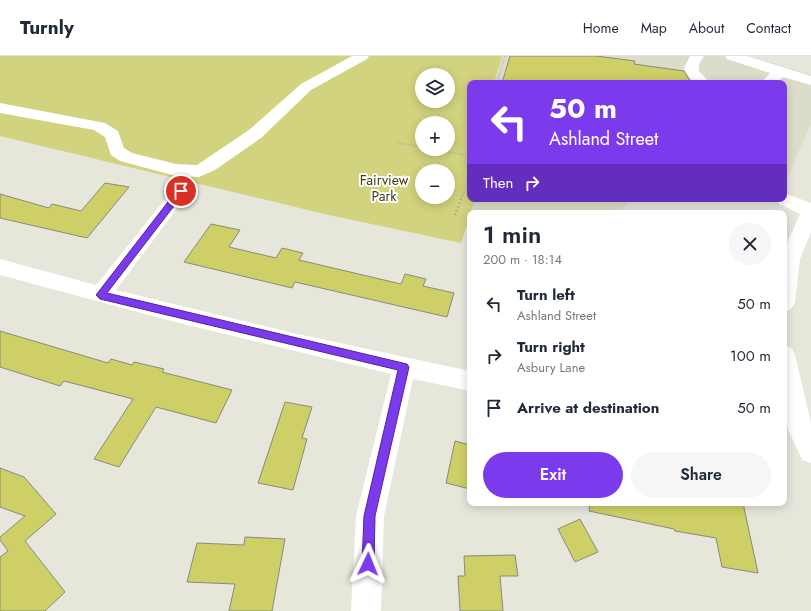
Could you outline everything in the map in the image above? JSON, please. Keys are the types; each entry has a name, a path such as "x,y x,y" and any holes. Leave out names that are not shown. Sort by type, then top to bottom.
{"street":[{"path":"0,108 99,126 112,135 117,151 126,157 176,170 199,171 209,166 255,134 306,87 362,56"},
{"path":"697,56 691,63 690,68 694,76 699,80"},
{"path":"732,56 811,81"},
{"path":"771,80 780,71"},
{"path":"100,295 181,191"},
{"path":"787,200 811,210 790,259 787,281"},
{"path":"0,267 100,295 404,367 467,379"},
{"path":"366,611 370,516 404,367"},
{"path":"787,382 792,428 811,451"}],"path":[{"path":"498,80 505,56"},
{"path":"398,143 415,147"},
{"path":"455,153 467,155"},
{"path":"455,215 467,183"}],"shaded area":[{"path":"502,56 749,56 811,75 811,124 787,177 787,80 495,80"},
{"path":"474,202 627,202 622,210 472,210"}],"green space":[{"name":"Fairview Park","path":"0,56 502,56 495,80 467,80 467,202 474,202 472,210 467,210 467,224 461,243 329,215 0,136"}],"building":[{"path":"510,56 596,56 635,61 634,64 684,71 689,79 689,80 503,80"},
{"path":"105,183 129,187 87,238 0,218 0,194 49,208 52,204 81,211"},
{"path":"211,224 240,230 229,247 276,258 282,248 303,253 299,260 401,284 405,274 426,279 423,286 454,293 447,317 295,282 292,288 184,262"},
{"path":"0,331 108,363 111,359 132,365 134,362 164,369 162,372 232,390 216,423 156,407 119,467 94,459 133,399 64,381 60,386 0,367"},
{"path":"285,402 312,407 302,438 307,439 293,490 258,483"},
{"path":"455,441 467,444 467,488 446,483"},
{"path":"0,468 24,477 56,514 25,541 65,592 45,611 0,611 0,557 8,551 0,540 0,537 25,516 0,507"},
{"path":"590,506 744,506 758,573 722,567 716,538 675,531 674,529 589,511"},
{"path":"580,519 598,552 575,562 558,529"},
{"path":"245,537 285,539 272,611 229,611 235,584 187,582 197,543 244,545"},
{"path":"515,555 518,576 500,576 503,611 460,611 458,576 465,576 464,556"}],"route":[{"path":"181,191 100,295 404,367 370,516 368,564"}]}
